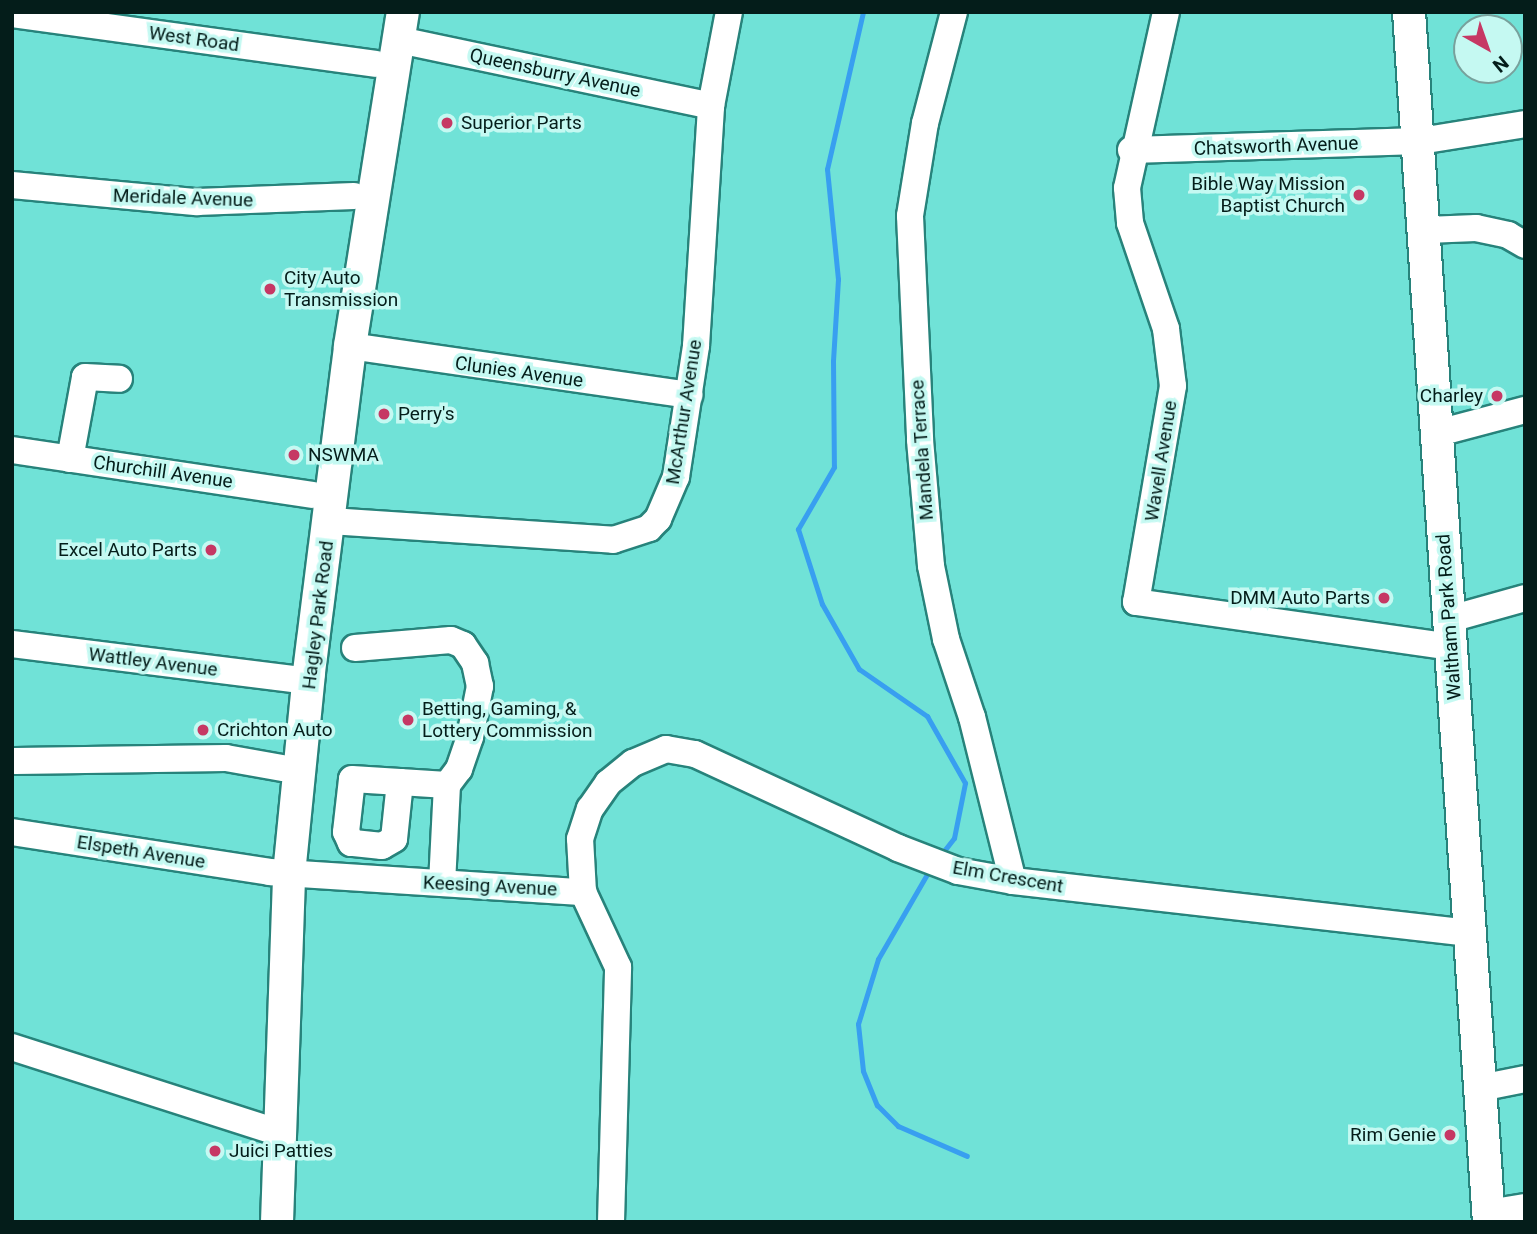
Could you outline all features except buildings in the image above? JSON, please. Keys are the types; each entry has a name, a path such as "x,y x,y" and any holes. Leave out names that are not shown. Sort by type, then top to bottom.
{"main road":[{"name":"Hagley Park Road","path":"277,1222 282,768 313,495 354,196 383,12"},
{"name":"Waltham Park Road","path":"1409,12 1426,230 1489,1217"},
{"name":"Hagley Park Road","path":"261,1222 280,873 330,521 351,346 401,26"}],"street":[{"name":"McArthur Avenue","path":"330,521 613,540 649,528 665,508 676,477 696,346 711,106 729,12"},
{"name":"Mandela Terrace","path":"954,12 925,123 910,216 920,440 931,566 946,639 972,717 1013,881"},
{"name":"Wavell Avenue","path":"1166,12 1131,150 1127,188 1130,223 1166,329 1173,386 1136,602 1450,633"},
{"name":"West Road","path":"12,14 376,64"},
{"name":"Queensburry Avenue","path":"401,26 711,106"},
{"name":"Chatsworth Avenue","path":"1131,150 1420,141 1525,124"},
{"name":"Meridale Avenue","path":"12,186 197,202 354,196"},
{"path":"1426,230 1476,228 1508,235 1525,245"},
{"name":"Clunies Avenue","path":"351,346 689,395"},
{"path":"70,459 85,377 120,379"},
{"path":"1438,433 1525,410"},
{"name":"Churchill Avenue","path":"12,450 313,495"},
{"path":"1450,633 1525,598"},
{"path":"355,648 451,640 463,645 475,663 480,686 470,737 459,769 447,785 442,883"},
{"name":"Wattley Avenue","path":"12,644 293,679"},
{"name":"Elm Crescent","path":"583,891 580,839 590,809 608,783 633,763 666,749 695,754 898,848 958,870 1013,881 1472,933"},
{"path":"15,761 226,758 282,768"},
{"path":"400,782 447,785"},
{"name":"Elspeth Avenue","path":"12,832 280,873"},
{"name":"Keesing Avenue","path":"280,873 583,891 618,967 611,1222"},
{"path":"12,1047 267,1129"},
{"path":"1480,1088 1525,1079"},
{"path":"1489,1217 1525,1207"}],"waterway":[{"path":"863,12 827,169 838,279 833,361 834,467 798,529 822,604 859,669 927,716 965,783 954,838 940,856"},
{"path":"930,869 878,959 858,1024 863,1071 877,1105 898,1126 967,1156"}],"place":[{"name":"Superior Parts","path":"447,123"},
{"name":"Bible Way Mission Baptist Church","path":"1359,195"},
{"name":"City Auto Transmission","path":"270,289"},
{"name":"Charley","path":"1497,396"},
{"name":"Perry's","path":"384,414"},
{"name":"NSWMA","path":"294,455"},
{"name":"Excel Auto Parts","path":"211,550"},
{"name":"DMM Auto Parts","path":"1384,598"},
{"name":"Betting, Gaming, & Lottery Commission","path":"408,720"},
{"name":"Crichton Auto","path":"203,730"},
{"name":"Rim Genie","path":"1450,1135"},
{"name":"Juici Patties","path":"215,1151"}]}
